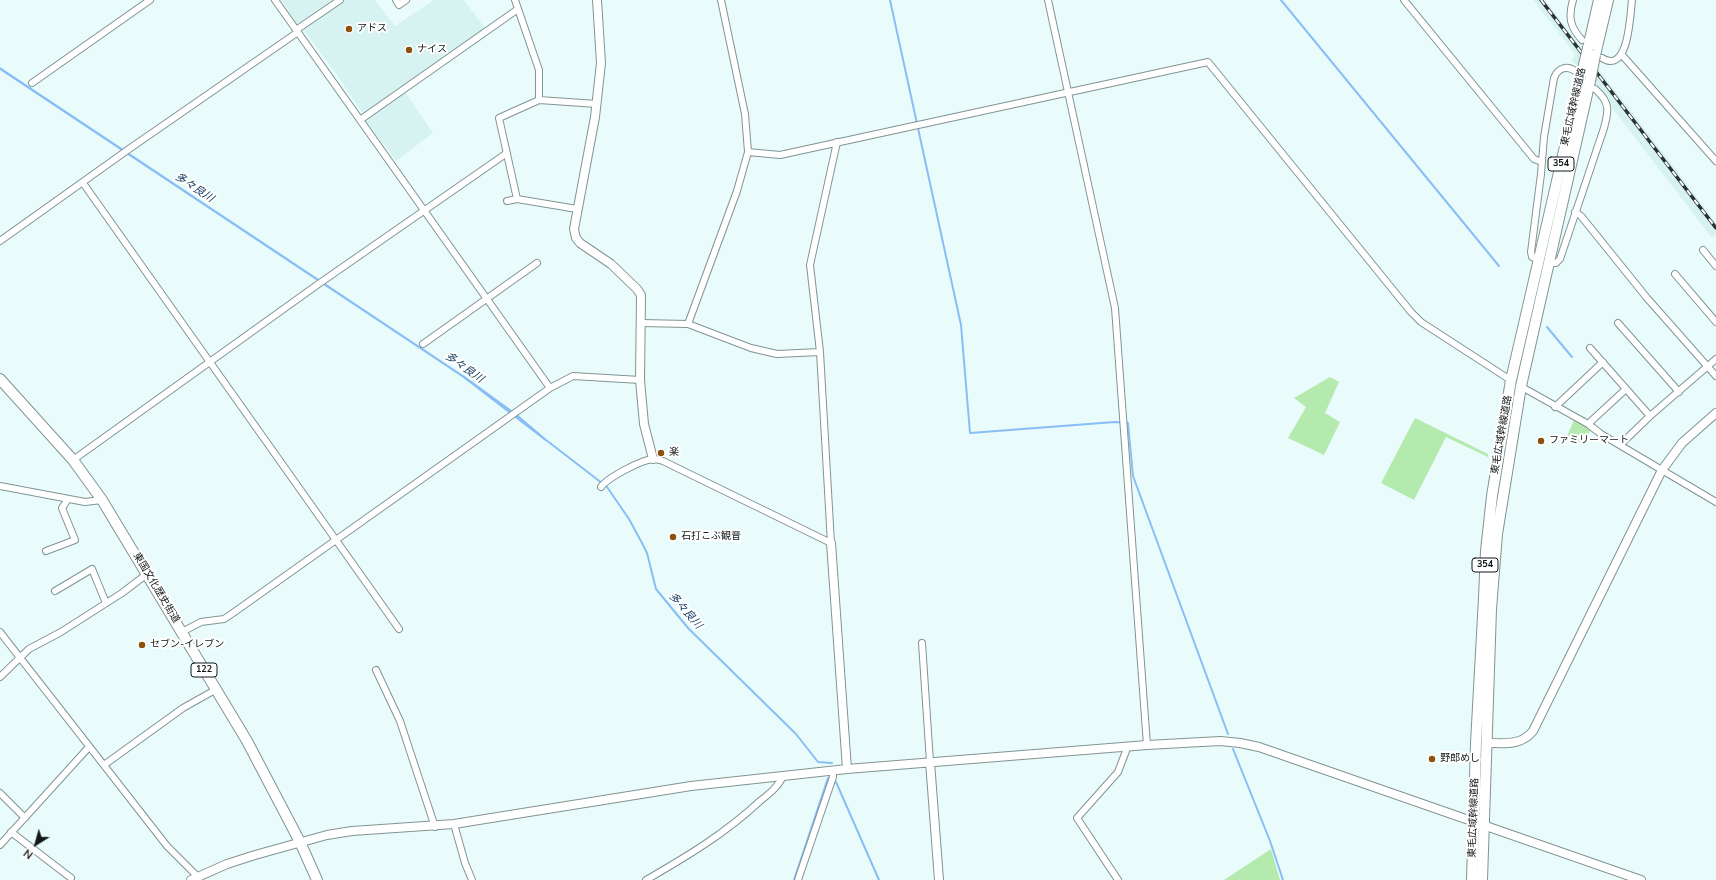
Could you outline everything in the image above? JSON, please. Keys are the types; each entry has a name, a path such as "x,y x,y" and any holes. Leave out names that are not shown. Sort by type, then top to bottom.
{"highway":[{"name":"東毛広域幹線道路","path":"1482,880 1476,743 1486,551 1498,455 1511,380 1592,85 1592,50 1599,0"},
{"name":"東毛広域幹線道路","path":"1472,880 1487,742 1491,609 1497,534 1521,386 1579,72 1592,50 1608,0"},
{"name":"東国文化歴史街道","path":"0,379 73,460 102,500 247,741 300,842 317,880"}],"street":[{"path":"32,83 150,0"},
{"path":"275,0 550,388"},
{"path":"0,241 340,0"},
{"path":"396,0 399,5 406,0"},
{"path":"515,0 539,70 539,100"},
{"path":"597,0 601,63 597,104 574,229 576,238 580,243 611,264 641,294 640,380 644,424 653,459"},
{"path":"688,324 737,191 748,152 745,114 721,0"},
{"path":"1048,0 1115,308 1147,745"},
{"path":"1404,0 1534,159 1542,162"},
{"path":"1573,0 1569,19 1574,30 1592,50 1607,60 1615,60 1622,56 1625,47 1632,0"},
{"path":"360,120 518,9"},
{"path":"1622,56 1716,161"},
{"path":"748,152 780,155 1208,62 1411,312 1421,322 1555,407 1588,424 1620,445 1716,502"},
{"path":"1579,72 1569,68 1564,68 1555,75 1544,137 1531,252 1532,256 1544,262 1556,263 1560,259 1608,115 1604,98 1592,85"},
{"path":"517,199 499,118 539,100 597,104"},
{"path":"837,142 810,265 820,352 831,543 847,768"},
{"path":"73,460 318,285 508,153"},
{"path":"83,182 399,629"},
{"path":"507,201 517,199 578,209"},
{"path":"1576,212 1581,216 1647,298 1716,376"},
{"path":"1703,250 1716,266"},
{"path":"423,344 488,300 537,264"},
{"path":"1675,274 1716,322"},
{"path":"641,323 688,324 751,348 777,354 820,352"},
{"path":"1618,323 1678,392"},
{"path":"1590,348 1650,416"},
{"path":"1620,445 1650,416 1716,359"},
{"path":"1555,407 1603,362"},
{"path":"182,632 201,622 224,619 550,388 573,376 640,380"},
{"path":"1588,424 1626,388"},
{"path":"1487,742 1517,742 1524,740 1533,731 1662,470 1682,443 1716,413"},
{"path":"601,487 605,481 630,468 653,459 663,461 831,543"},
{"path":"0,486 85,502 102,500"},
{"path":"46,551 75,540 62,508 68,499"},
{"path":"55,591 92,569 106,603"},
{"path":"0,677 30,649 61,632 147,574"},
{"path":"0,632 167,846 196,879 255,855 300,842 352,831 435,827 691,786 847,768 1126,746 1212,741 1249,745 1641,880"},
{"path":"922,643 940,880"},
{"path":"376,670 400,721 435,827"},
{"path":"104,765 183,708 215,690"},
{"path":"1118,880 1077,818 1118,772 1126,751 1126,746"},
{"path":"0,845 89,747"},
{"path":"798,880 833,777 833,770"},
{"path":"646,880 718,836 749,812 776,787 783,776"},
{"path":"0,794 25,818"},
{"path":"454,824 465,864 472,880"},
{"path":"11,832 71,878"}],"shaded area":[{"path":"282,0 332,0 297,24"},
{"path":"344,0 375,0 395,26 434,0 464,0 485,28 363,114 335,72 303,29"},
{"path":"1533,0 1545,0 1716,223 1716,235 1712,238 1613,109 1601,90 1572,61 1575,54"},
{"path":"405,92 433,133 396,161 365,120"}],"green space":[{"path":"1330,377 1339,382 1325,413 1340,422 1324,455 1288,438 1306,407 1294,398"},
{"path":"1415,418 1488,454 1488,457 1446,437 1414,500 1381,483"},
{"path":"1574,420 1591,429 1583,444 1567,436"},
{"path":"1271,849 1280,880 1224,880 1265,853"}],"water":[{"path":"0,67 466,377 517,414 551,443 550,444 544,440 462,377 0,70"}],"waterway":[{"path":"890,0 961,325 970,433 1115,422 1128,423 1133,476 1228,734"},
{"path":"1281,0 1499,266"},
{"path":"1547,327 1572,357"},
{"name":"多々良川","path":"550,443 607,487 629,519 647,553 656,589 688,628 796,734 818,762 832,763"},
{"path":"1233,749 1270,841 1283,880"},
{"name":"多々良川","path":"794,880 828,778"},
{"path":"836,782 879,880"}],"railway":[{"path":"1541,0 1716,228"}],"place":[{"name":"アドス","path":"349,29"},
{"name":"ナイス","path":"409,50"},
{"name":"ファミリーマート","path":"1541,441"},
{"name":"楽","path":"661,453"},
{"name":"石打こぶ観音","path":"673,537"},
{"name":"セブン-イレブン","path":"142,645"},
{"name":"野郎めし","path":"1432,759"}]}
